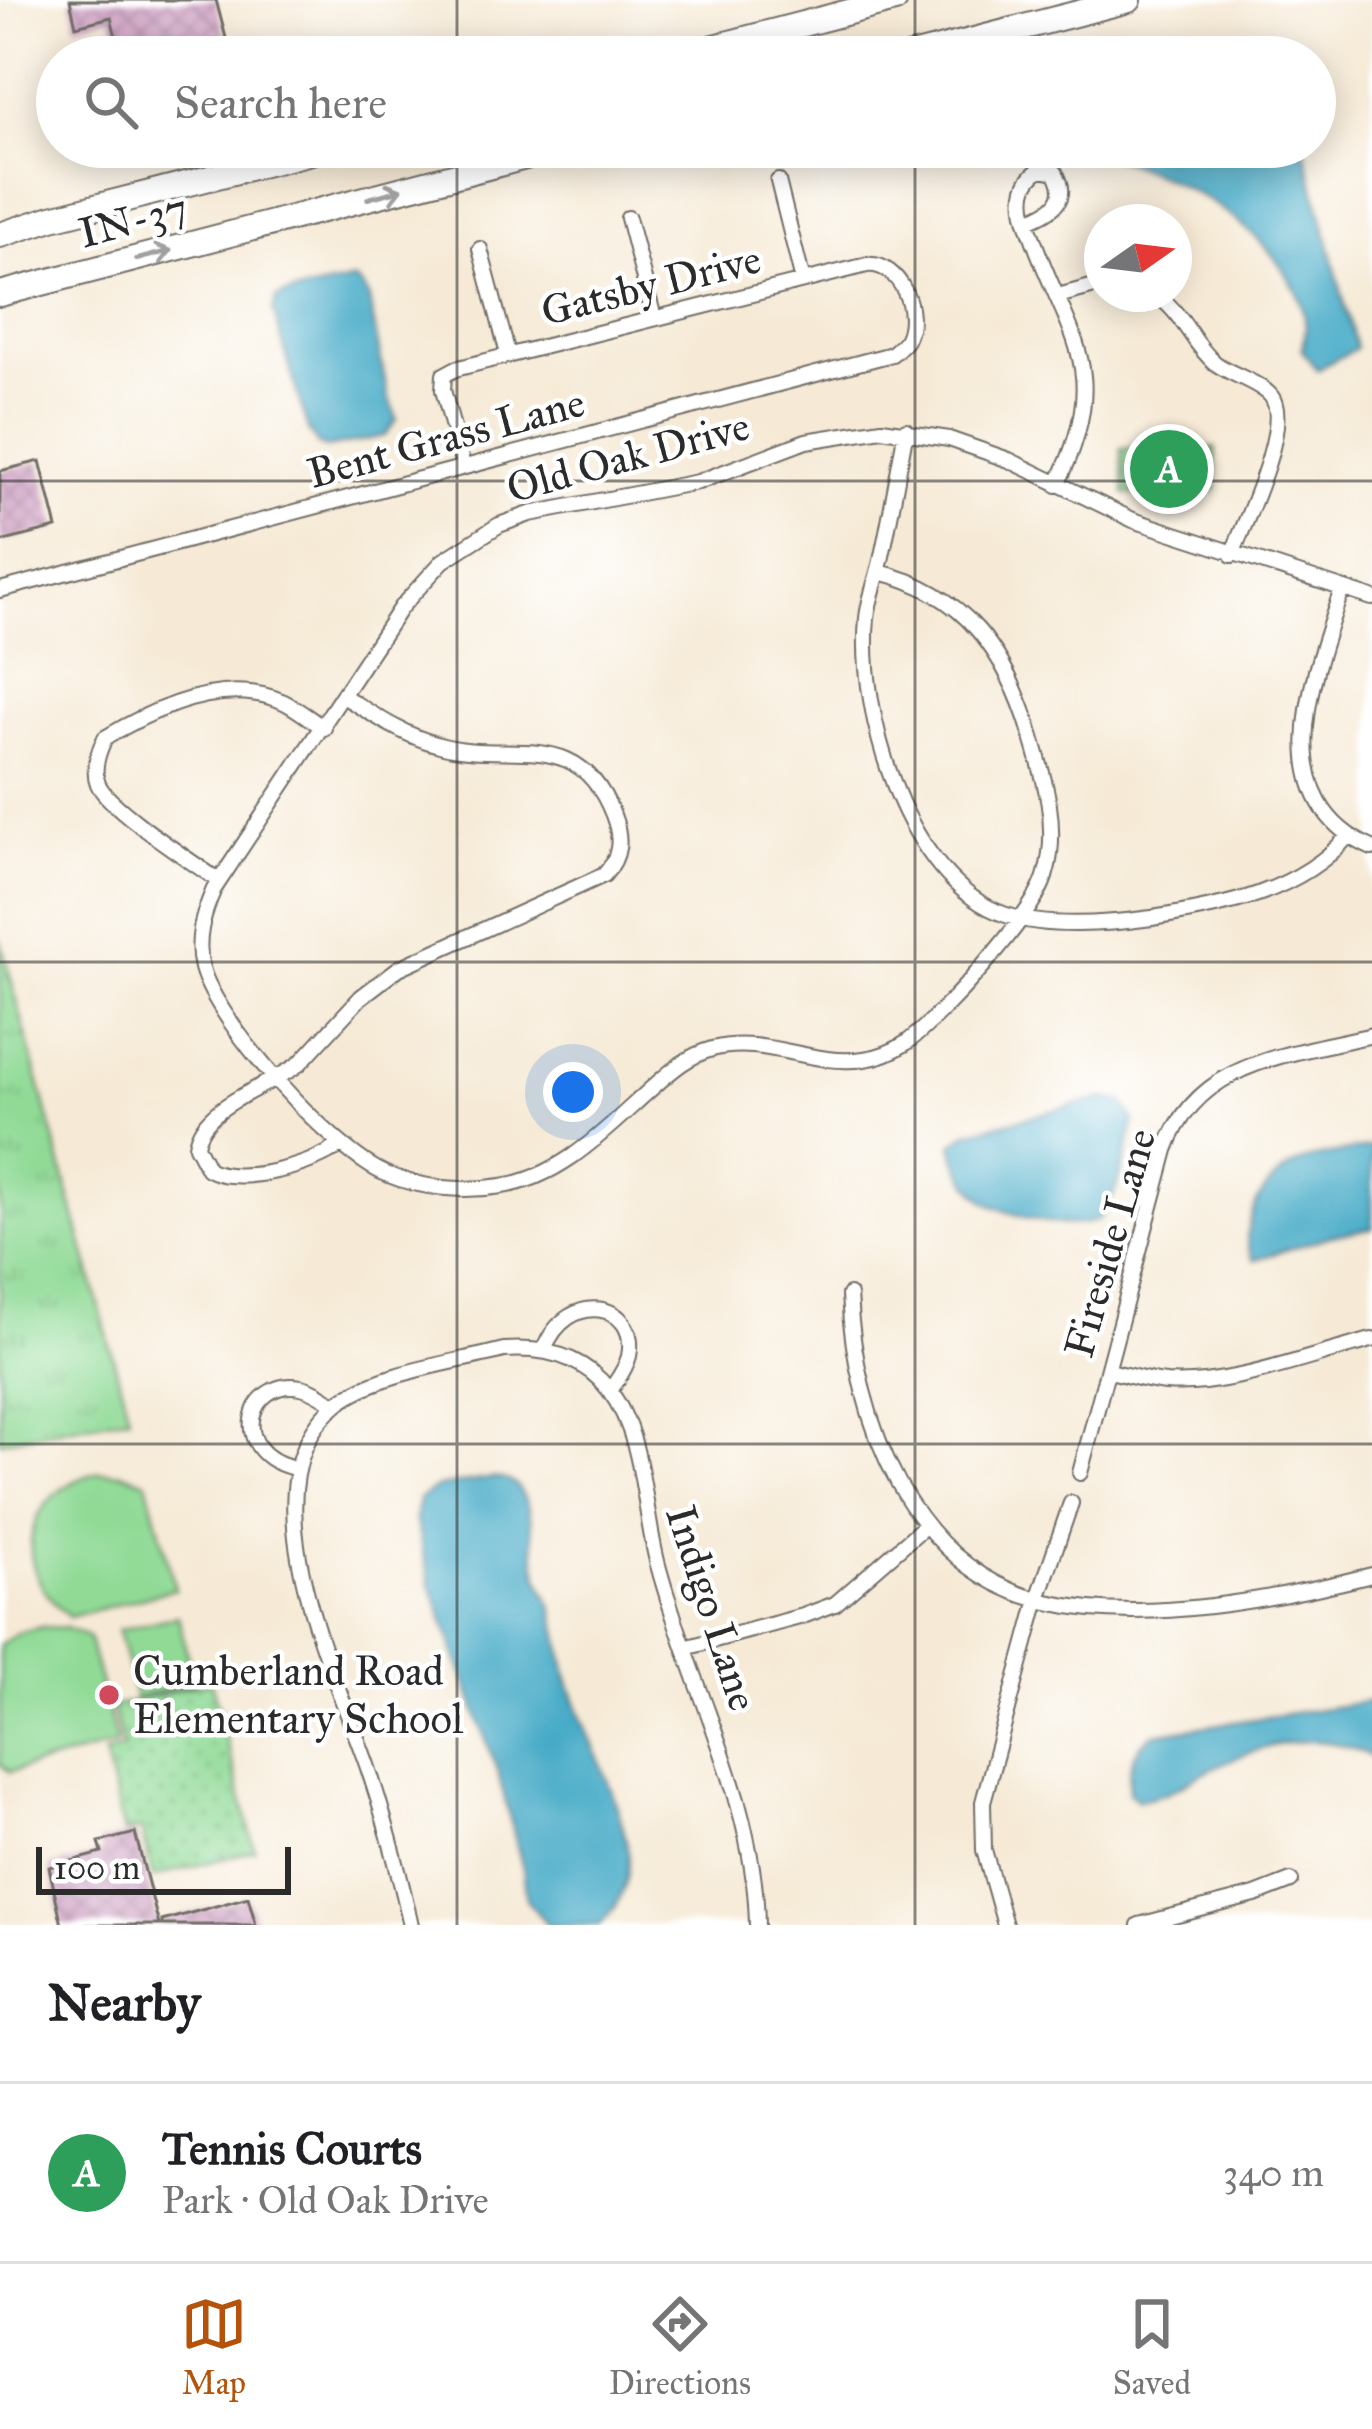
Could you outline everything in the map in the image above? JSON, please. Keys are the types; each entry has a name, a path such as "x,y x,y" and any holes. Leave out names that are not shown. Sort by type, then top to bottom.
{"highway":[{"path":"757,36 896,0"},
{"path":"989,36 1129,0"},
{"name":"IN-37","path":"0,235 249,168"},
{"name":"IN-37","path":"0,294 484,168"},
{"path":"0,224 52,218"},
{"path":"0,308 85,273"}],"street":[{"path":"778,181 803,281"},
{"path":"628,218 654,318"},
{"path":"1027,221 1075,337 1085,394 1076,448 1058,484"},
{"path":"480,249 508,354"},
{"name":"Gatsby Drive","path":"463,466 443,390 444,375 508,354 879,264 891,271 906,293 911,322 905,342"},
{"path":"1058,296 1084,289"},
{"path":"1177,312 1216,364 1270,395 1277,411 1276,436 1232,555"},
{"name":"Bent Grass Lane","path":"0,590 892,355 905,342"},
{"name":"Old Oak Drive","path":"878,572 923,586 987,640 1012,679 1048,793 1051,824 1045,877 1020,919 926,1026 888,1053 845,1061 765,1046 713,1048 679,1064 569,1160 536,1176 506,1186 419,1184 384,1174 340,1145 276,1078 207,985 198,943 204,912 219,881 401,607 443,561 499,525 566,505 698,482 806,441 882,428 906,430 985,449 1133,520 1372,598"},
{"path":"906,430 868,614 868,685 880,745 900,796 949,879 970,897 1020,919 1061,923 1143,919 1206,909 1292,880 1334,853 1349,835"},
{"path":"1342,589 1303,739 1319,803 1349,835 1372,848"},
{"path":"219,881 106,798 96,774 105,738 184,701 239,692 286,703 324,728"},
{"path":"340,1145 311,1163 228,1177 208,1169 196,1146 201,1129 251,1089 300,1063 361,997 399,968 604,875 617,856 618,829 592,776 576,763 537,751 437,745 395,728 345,697"},
{"name":"Fireside Lane","path":"1080,1473 1174,1127 1208,1087 1225,1075 1372,1035"},
{"path":"849,1295 856,1364 871,1420 900,1487 926,1525 980,1573 1038,1600 1108,1608 1194,1606 1280,1596 1372,1575"},
{"path":"411,1925 368,1767 318,1634 294,1520 295,1468 313,1429 336,1405 372,1384 504,1350 544,1350 576,1362 610,1390 624,1369 629,1345 623,1326 607,1311 586,1308 568,1315 554,1329 544,1350"},
{"path":"1109,1371 1186,1383 1372,1340"},
{"path":"295,1468 276,1464 260,1453 251,1431 257,1404 267,1394 288,1386 312,1390 336,1405"},
{"name":"Indigo Lane","path":"610,1390 628,1424 658,1568 735,1792 754,1879 757,1925"},
{"path":"1005,1925 984,1850 983,1802 1038,1600 1071,1503"},
{"path":"685,1648 835,1604 926,1525"},
{"path":"1139,1925 1291,1881"}],"green space":[{"path":"1215,448 1216,490 1125,494 1121,449"},
{"path":"0,939 129,1416 0,1441"},
{"path":"100,1472 124,1473 147,1482 175,1589 69,1617 37,1576 32,1533 54,1496"},
{"path":"178,1616 194,1683 135,1698 118,1630"},
{"path":"66,1628 88,1637 117,1744 10,1772 0,1764 0,1645 18,1633"},
{"path":"211,1681 255,1850 153,1877 141,1829 124,1833 104,1754 123,1748 112,1707"}],"water":[{"path":"1140,168 1309,168 1356,348 1317,370 1302,350 1305,322 1299,297 1274,256 1233,218"},
{"path":"355,280 369,299 397,419 385,436 327,448 319,446 308,430 273,310 283,295"},
{"path":"1103,1098 1124,1102 1134,1121 1117,1187 1100,1218 1060,1224 1007,1212 984,1200 964,1174 953,1144 968,1132"},
{"path":"1372,1147 1372,1228 1254,1260 1247,1233 1250,1219 1273,1180 1305,1161"},
{"path":"492,1478 513,1483 526,1503 538,1574 555,1616 568,1679 624,1829 629,1861 626,1882 600,1925 548,1925 527,1901 498,1773 431,1586 415,1518 419,1499 438,1487"},
{"path":"1372,1701 1372,1758 1334,1743 1295,1742 1236,1758 1163,1794 1139,1800 1129,1793 1133,1759 1154,1734"}],"building":[{"path":"70,0 216,0 225,36 116,36 111,17 76,26"},
{"path":"40,461 57,528 0,542 0,471"},
{"name":"Cumberland Road Elementary School","path":"135,1833 159,1925 62,1925 49,1867 102,1853 99,1842"},
{"path":"248,1897 256,1925 162,1925 162,1921"}],"place":[{"name":"Tennis Courts","path":"1169,469"},
{"name":"Cumberland Road Elementary School","path":"109,1695"}]}
